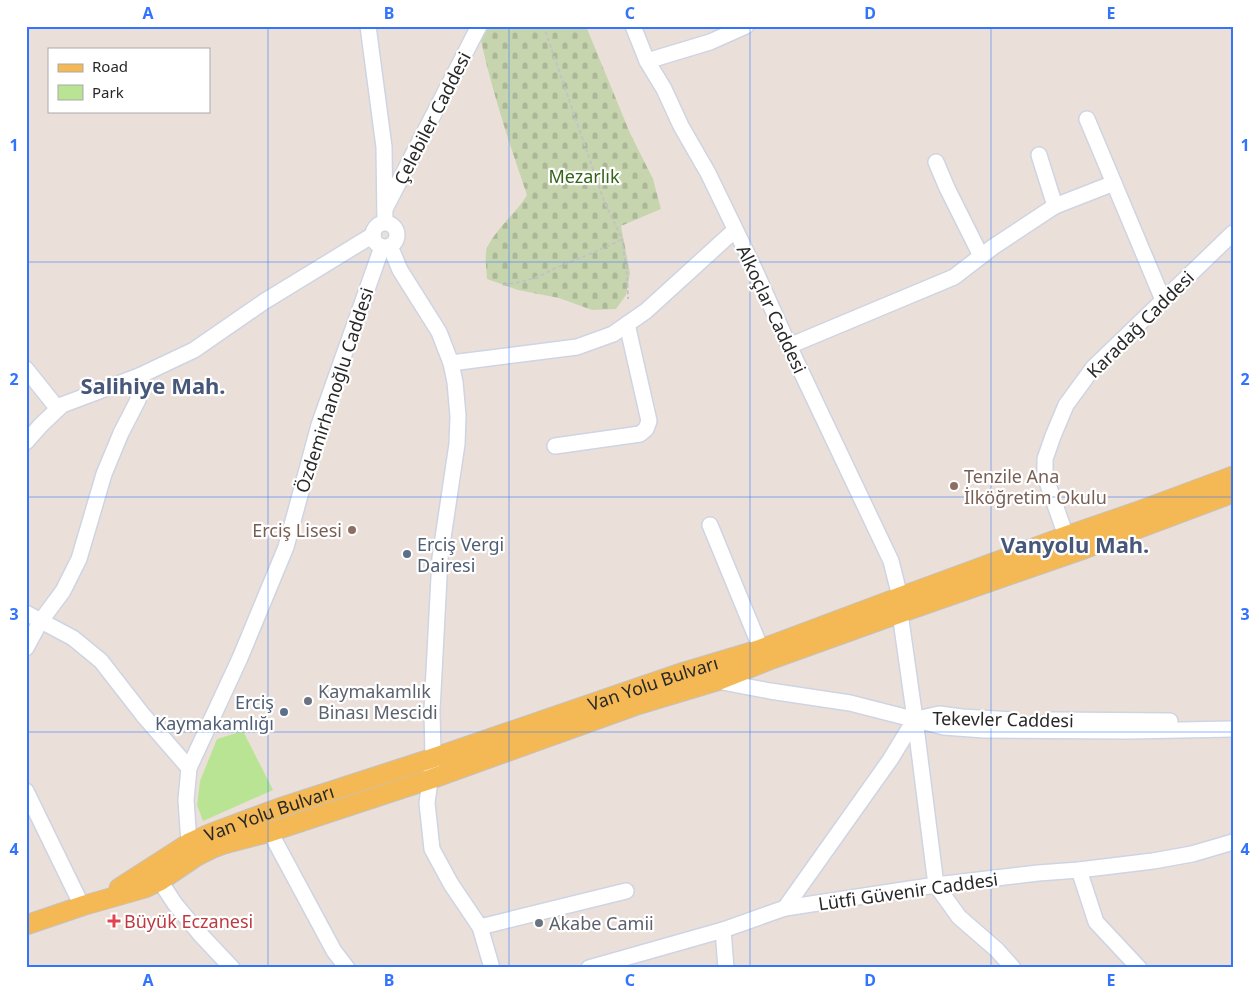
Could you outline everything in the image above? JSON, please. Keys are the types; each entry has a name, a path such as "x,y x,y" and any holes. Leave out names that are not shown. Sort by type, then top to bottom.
{"main road":[{"name":"Van Yolu Bulvarı","path":"82,906 127,884 189,843 209,834 280,808 684,672 900,605 1066,536 1233,476"},
{"path":"26,925 144,888 160,881 211,848 270,832 431,779 634,706 717,680 781,656 900,605 1084,549 1233,493"}],"street":[{"path":"26,442 41,424 62,405 139,376 194,350 265,301 382,243 396,240 397,232 385,216 384,147 368,26"},
{"name":"Çelebiler Caddesi","path":"382,243 373,231 385,216 479,26"},
{"name":"Alkoçlar Caddesi","path":"632,26 647,61 664,90 692,147 708,173 754,268 891,561 900,605 936,885"},
{"path":"647,61 710,42 746,26"},
{"path":"1087,119 1162,300"},
{"path":"1039,155 1055,206"},
{"path":"936,162 981,256"},
{"path":"789,346 954,277 993,247 1055,206 1114,183"},
{"path":"451,363 577,347 612,334 646,311 735,230"},
{"name":"Karadağ Caddesi","path":"1066,536 1045,476 1045,459 1052,436 1066,405 1093,368 1233,233"},
{"path":"382,243 439,332 451,363 455,382 458,416 457,444 440,558 432,710 433,758 426,803 432,849 451,884 480,927 492,968"},
{"name":"Özdemirhanoğlu Caddesi","path":"189,843 186,800 189,768 240,658 286,547 319,426 382,243"},
{"path":"555,446 640,434 646,429 649,421 627,324"},
{"path":"26,369 58,409"},
{"path":"26,648 40,622 63,591 79,559 104,474 121,433 138,400 139,376"},
{"path":"710,526 761,649"},
{"path":"26,613 73,638 102,661 143,715 189,768"},
{"name":"Tekevler Caddesi","path":"717,680 770,692 850,703 915,719 939,714 1003,720 1233,720"},
{"path":"785,908 890,760 915,719 944,727 984,730 1129,732 1233,729"},
{"path":"26,792 82,906"},
{"path":"270,832 334,951 346,968"},
{"name":"Lütfi Güvenir Caddesi","path":"589,968 723,930 785,908 936,885 1153,861 1192,854 1233,842"},
{"path":"1079,870 1096,922 1139,968"},
{"path":"160,881 175,904 232,968"},
{"path":"936,885 959,917 997,950 1014,968"},
{"path":"480,927 626,891"},
{"path":"723,930 726,968"}],"path":[{"path":"542,26 604,201 622,239 628,299"},
{"path":"503,285 538,277 550,270 608,247 622,239"}],"green space":[{"name":"Mezarlık","path":"487,26 586,26 630,133 653,179 661,209 621,226 630,273 626,295 616,309 592,310 559,298 518,290 487,279 487,248 527,195 501,117 480,37"},
{"path":"243,731 273,790 203,821 197,805 200,781 217,739"}],"place":[{"name":"Tenzile Ana İlköğretim Okulu","path":"954,486"},
{"name":"Erciş Lisesi","path":"352,530"},
{"name":"Erciş Vergi Dairesi","path":"407,554"},
{"name":"Kaymakamlık Binası Mescidi","path":"308,701"},
{"name":"Erciş Kaymakamlığı","path":"284,712"},
{"name":"Büyük Eczanesi","path":"114,921"},
{"name":"Akabe Camii","path":"539,923"}],"district":[{"name":"Salihiye Mah.","path":"153,385"},
{"name":"Vanyolu Mah.","path":"1075,544"}]}
